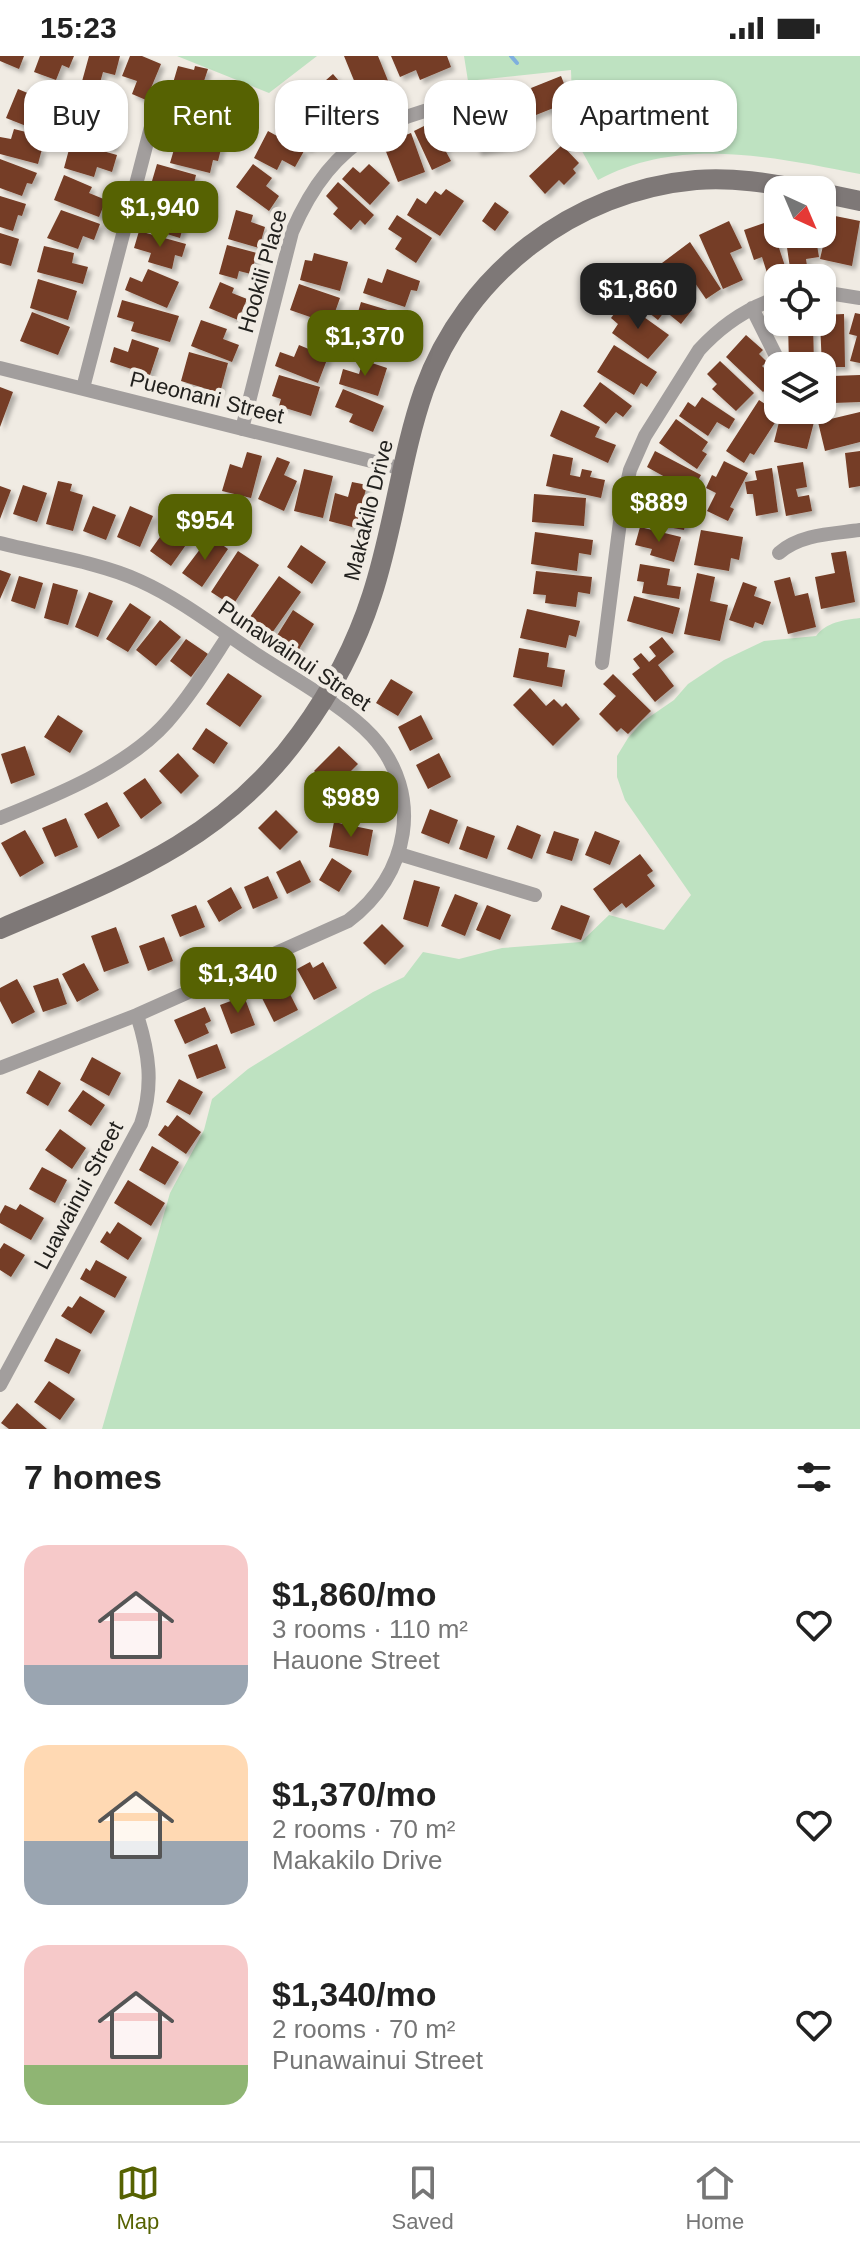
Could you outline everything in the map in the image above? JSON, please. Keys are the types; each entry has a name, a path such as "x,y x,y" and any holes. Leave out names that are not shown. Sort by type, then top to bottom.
{"street":[{"name":"Hookili Place","path":"242,429 292,232 301,212 325,174 357,143 396,120 424,111"},
{"path":"83,388 144,152"},
{"name":"Makakilo Drive","path":"0,929 135,872 181,845 225,814 264,777 299,736 324,699 353,645 372,595 424,390 456,325 502,268 540,237 592,207 626,194 698,180 764,184"},
{"path":"836,196 860,201"},
{"path":"836,294 860,298"},
{"path":"602,663 625,488 637,453 699,350 725,324 764,303"},
{"path":"752,308 774,352"},
{"name":"Pueonani Street","path":"0,368 403,469"},
{"path":"779,553 807,538 860,530"},
{"name":"Punawainui Street","path":"0,543 138,580 324,699 371,735 394,770 404,812 399,854 380,892 348,921 137,1015 0,1068"},
{"path":"0,818 102,772 164,725 191,692 228,636"},
{"path":"399,854 535,895"},
{"name":"Luawainui Street","path":"0,1385 141,1124 149,1096 150,1067 137,1015"}],"green space":[{"path":"177,56 317,56 286,80 275,80 275,88 269,93 259,89 259,80 237,80"},
{"path":"464,56 860,56 860,174 760,157 694,154 629,166 598,180 582,152 737,152 737,80 571,80 571,70 468,80"},
{"path":"860,618 860,1429 102,1429 170,1193 204,1130 212,1099 248,1069 373,992 404,977 423,952 459,959 502,948 581,942 609,915 664,930 691,895 625,800 617,777 617,756 628,738 642,722 674,700 688,684 724,660 764,641 816,636 830,625"}],"building":[{"path":"0,56 24,56 19,69 0,61"},
{"path":"40,56 74,56 69,68 62,65 56,80 34,72"},
{"path":"89,56 120,56 115,75 103,72 101,80 82,80"},
{"path":"130,56 142,56 161,64 154,80 144,80 144,99 132,94 137,81 122,76"},
{"path":"344,56 378,56 388,80 354,80"},
{"path":"391,56 447,56 451,67 420,80 416,70 400,77"},
{"path":"178,66 208,69 204,80 174,80"},
{"path":"561,76 563,80 552,80 552,109 536,115 536,86"},
{"path":"18,89 24,92 24,125 6,118"},
{"path":"424,126 424,152 446,152 451,161 432,170 414,131"},
{"path":"14,129 24,132 24,152 41,152 38,164 0,154 0,137 11,139"},
{"path":"268,131 275,135 275,152 303,152 295,167 282,160 277,170 254,158"},
{"path":"411,133 425,172 398,182 386,152 408,152 408,134"},
{"path":"68,152 117,155 112,172 97,167 94,177 64,168"},
{"path":"173,152 220,152 218,161 213,160 210,173 170,163"},
{"path":"555,152 569,152 579,163 573,169 576,173 564,185 559,180 545,194 529,176"},
{"path":"0,159 37,173 32,184 27,183 22,196 0,188"},
{"path":"157,164 196,175 189,203 162,196 165,185 152,181"},
{"path":"253,164 272,178 266,186 279,196 269,211 236,187"},
{"path":"369,164 390,183 370,205 342,179 353,167 360,173"},
{"path":"64,175 92,187 89,193 106,200 99,217 54,200"},
{"path":"338,182 374,215 365,225 360,220 351,230 333,214 338,208 326,196"},
{"path":"446,189 464,201 440,236 407,215 417,198 426,204 435,191 441,195"},
{"path":"0,196 26,204 22,216 18,215 13,231 0,227"},
{"path":"161,202 188,209 180,238 144,227 148,212 157,215"},
{"path":"495,202 509,212 495,231 482,221"},
{"path":"61,210 100,224 94,240 83,236 78,249 47,238"},
{"path":"236,210 253,215 251,222 265,227 259,248 228,239"},
{"path":"397,215 432,238 416,263 395,249 402,238 388,229"},
{"path":"836,216 860,221 852,266 820,259 822,248 836,248"},
{"path":"729,221 742,248 730,253 743,280 723,289 699,235"},
{"path":"764,223 764,248 779,248 784,264 764,264 762,257 754,260 744,230"},
{"path":"139,231 186,244 182,257 175,255 172,269 148,262 151,253 134,248"},
{"path":"0,233 19,239 11,266 0,263"},
{"path":"690,242 721,289 706,299 695,283 682,292 662,263"},
{"path":"227,245 257,253 251,274 239,271 237,279 219,274"},
{"path":"44,246 74,253 72,263 88,267 83,284 37,272"},
{"path":"787,248 818,248 819,257 806,259 807,264 789,264"},
{"path":"314,253 348,262 340,291 300,280 305,260 312,261"},
{"path":"148,269 179,282 167,308 125,290 130,277 142,282"},
{"path":"387,269 420,281 417,291 411,290 405,307 363,293 368,278 382,283"},
{"path":"654,275 692,310 681,324 665,311 658,320 634,301"},
{"path":"38,279 77,291 68,320 30,308"},
{"path":"220,282 234,288 232,293 247,299 238,320 209,308"},
{"path":"299,284 340,298 335,312 349,317 345,329 290,310"},
{"path":"122,300 179,316 170,342 131,331 134,322 117,317"},
{"path":"361,302 411,317 403,344 369,334 372,323 356,319"},
{"path":"623,302 669,335 648,359 612,333 618,324 611,318"},
{"path":"32,312 70,327 58,355 20,341"},
{"path":"855,313 860,314 860,363 850,361 857,336 849,334"},
{"path":"836,314 844,314 845,367 836,367 836,352 821,352 821,336 836,336"},
{"path":"201,320 227,329 223,339 239,345 232,362 191,346"},
{"path":"746,335 763,350 759,354 764,359 764,391 763,392 726,357"},
{"path":"788,336 813,336 814,352 789,352"},
{"path":"132,339 159,348 150,375 110,362 114,347 128,352"},
{"path":"299,345 328,357 318,383 275,366 280,352 294,357"},
{"path":"614,345 657,372 647,387 641,383 634,395 597,372"},
{"path":"189,352 228,363 220,393 181,381"},
{"path":"363,360 387,368 378,396 339,384 343,369 359,374"},
{"path":"720,361 754,393 736,411 712,389 717,384 707,374"},
{"path":"279,375 320,387 311,416 279,406 281,399 272,396"},
{"path":"860,375 860,402 836,403 836,376"},
{"path":"600,382 632,406 623,417 616,412 606,424 583,406"},
{"path":"0,387 13,392 0,427"},
{"path":"343,389 384,406 373,432 349,422 353,414 335,407"},
{"path":"702,397 735,419 729,429 717,422 708,436 679,416 688,402 695,407"},
{"path":"759,400 764,403 764,424 774,424 754,455 750,453 744,463 726,451"},
{"path":"561,410 600,427 595,437 616,445 608,463 550,436"},
{"path":"860,412 860,442 825,451 818,424 836,424 836,418"},
{"path":"676,419 708,442 702,451 707,454 697,469 659,443"},
{"path":"778,424 813,424 807,449 774,442"},
{"path":"655,451 701,475 688,499 661,485 665,477 647,467"},
{"path":"860,451 860,486 849,488 845,453"},
{"path":"247,452 262,456 251,498 222,491 230,464 242,468"},
{"path":"553,454 573,458 570,475 580,477 582,469 592,471 590,477 605,480 601,498 546,486"},
{"path":"277,457 290,462 284,475 297,481 284,511 258,499"},
{"path":"724,461 748,473 730,507 734,509 728,521 707,511 716,493 706,488"},
{"path":"803,462 807,487 796,489 798,497 809,495 812,511 786,516 777,466"},
{"path":"772,468 778,512 756,516 753,494 747,494 745,482 757,480 755,471"},
{"path":"304,469 333,476 323,518 294,511"},
{"path":"58,481 72,484 70,491 83,495 73,531 46,524"},
{"path":"352,482 367,485 356,528 329,521 335,493 348,497"},
{"path":"23,485 47,493 37,522 13,514"},
{"path":"0,486 11,490 0,519"},
{"path":"534,494 586,498 584,526 532,522"},
{"path":"672,498 690,501 684,530 639,522 643,502 671,506"},
{"path":"184,503 205,518 171,566 150,551"},
{"path":"93,506 116,515 106,540 83,531"},
{"path":"130,506 153,516 140,547 117,537"},
{"path":"640,527 681,537 674,562 650,555 652,549 635,545"},
{"path":"701,530 743,537 739,560 731,558 729,571 694,565"},
{"path":"535,532 593,540 591,555 579,553 577,571 531,564"},
{"path":"210,536 228,549 202,587 182,573"},
{"path":"301,545 326,562 312,584 287,567"},
{"path":"238,551 259,565 235,602 227,597 225,601 211,592"},
{"path":"846,551 855,602 821,609 815,577 835,573 831,553"},
{"path":"640,564 670,569 667,585 681,587 679,599 642,593 644,582 637,581"},
{"path":"0,570 11,574 0,599"},
{"path":"536,571 592,577 590,594 578,592 576,607 545,603 546,595 533,594"},
{"path":"697,573 715,577 710,601 728,605 720,641 684,634"},
{"path":"19,576 43,583 35,609 11,601"},
{"path":"279,576 301,592 272,633 250,617"},
{"path":"790,577 795,596 808,593 816,627 788,634 774,581"},
{"path":"743,582 757,587 754,596 771,602 763,625 755,622 753,628 729,620"},
{"path":"53,583 78,590 68,625 44,618"},
{"path":"89,592 113,601 98,637 75,627"},
{"path":"634,596 680,608 673,634 627,621"},
{"path":"130,603 151,617 128,652 106,639"},
{"path":"527,609 580,621 576,637 569,635 566,648 520,638"},
{"path":"293,610 314,624 298,651 276,637"},
{"path":"160,620 181,637 156,666 136,650"},
{"path":"662,637 674,652 658,665 674,686 655,702 632,674 640,668 633,659 641,653 649,662 656,656 649,647"},
{"path":"186,639 208,654 191,677 170,661"},
{"path":"519,648 549,653 547,667 565,670 562,687 513,677"},
{"path":"228,673 262,696 240,727 206,704"},
{"path":"613,674 651,711 628,734 621,728 617,732 599,714 616,696 603,684"},
{"path":"391,679 413,692 398,716 376,703"},
{"path":"530,688 546,706 554,699 562,707 566,703 580,719 553,746 513,705"},
{"path":"58,715 83,731 70,753 44,737"},
{"path":"421,715 433,739 410,751 398,727"},
{"path":"206,728 228,743 214,764 192,749"},
{"path":"25,746 35,775 11,784 1,754"},
{"path":"339,746 358,764 333,789 314,771"},
{"path":"178,753 199,776 181,794 159,771"},
{"path":"439,753 451,777 428,789 416,765"},
{"path":"145,778 162,803 141,819 123,793"},
{"path":"363,781 373,804 348,815 338,792"},
{"path":"107,802 120,826 98,839 84,814"},
{"path":"430,809 458,820 449,844 421,833"},
{"path":"276,810 298,832 280,850 258,828"},
{"path":"66,818 78,847 55,857 42,828"},
{"path":"334,822 373,830 368,856 329,847"},
{"path":"517,825 541,835 532,859 507,849"},
{"path":"467,826 495,836 487,859 459,849"},
{"path":"25,830 44,863 20,877 1,843"},
{"path":"554,831 579,839 572,861 546,853"},
{"path":"595,831 620,841 610,865 585,855"},
{"path":"640,854 653,871 647,875 655,886 626,908 622,903 610,912 593,889"},
{"path":"332,858 352,871 339,892 319,880"},
{"path":"300,860 311,882 287,894 276,872"},
{"path":"268,876 278,898 253,909 244,887"},
{"path":"414,880 440,887 428,927 403,919"},
{"path":"231,887 242,908 219,922 207,901"},
{"path":"455,894 478,903 465,936 441,926"},
{"path":"196,905 205,927 180,937 171,915"},
{"path":"487,905 511,915 500,940 476,930"},
{"path":"561,905 590,916 581,940 551,929"},
{"path":"382,924 404,946 385,965 363,943"},
{"path":"116,927 129,963 104,972 91,936"},
{"path":"164,937 173,961 148,971 139,946"},
{"path":"310,962 313,968 323,962 337,988 314,1000 297,969"},
{"path":"84,963 99,990 77,1002 62,974"},
{"path":"58,978 67,1004 43,1012 33,986"},
{"path":"17,979 35,1012 12,1024 0,1001 0,988"},
{"path":"272,983 275,990 285,984 298,1010 274,1022 258,990"},
{"path":"244,996 255,1025 231,1034 220,1005"},
{"path":"205,1007 211,1021 205,1024 209,1033 185,1044 174,1020"},
{"path":"217,1044 226,1068 197,1079 188,1055"},
{"path":"92,1057 121,1073 109,1096 80,1080"},
{"path":"39,1070 61,1083 48,1106 26,1093"},
{"path":"179,1079 203,1092 190,1115 166,1102"},
{"path":"83,1090 105,1105 91,1126 68,1111"},
{"path":"177,1115 201,1132 186,1154 158,1135"},
{"path":"60,1129 86,1148 72,1169 45,1150"},
{"path":"152,1146 179,1162 165,1185 139,1170"},
{"path":"42,1167 67,1180 55,1203 29,1189"},
{"path":"128,1180 165,1203 151,1226 114,1203"},
{"path":"20,1204 44,1218 31,1240 0,1223 0,1214 5,1205 16,1210"},
{"path":"118,1222 142,1238 128,1260 100,1242"},
{"path":"4,1243 25,1255 11,1277 0,1270 0,1249"},
{"path":"96,1260 127,1277 115,1298 80,1279 86,1268 90,1271"},
{"path":"80,1296 105,1311 91,1334 61,1316 68,1306 72,1308"},
{"path":"56,1338 81,1350 69,1374 44,1361"},
{"path":"49,1381 75,1399 60,1420 34,1402"},
{"path":"17,1403 47,1429 9,1429 1,1423"}],"waterway":[{"path":"511,56 517,63"}]}
